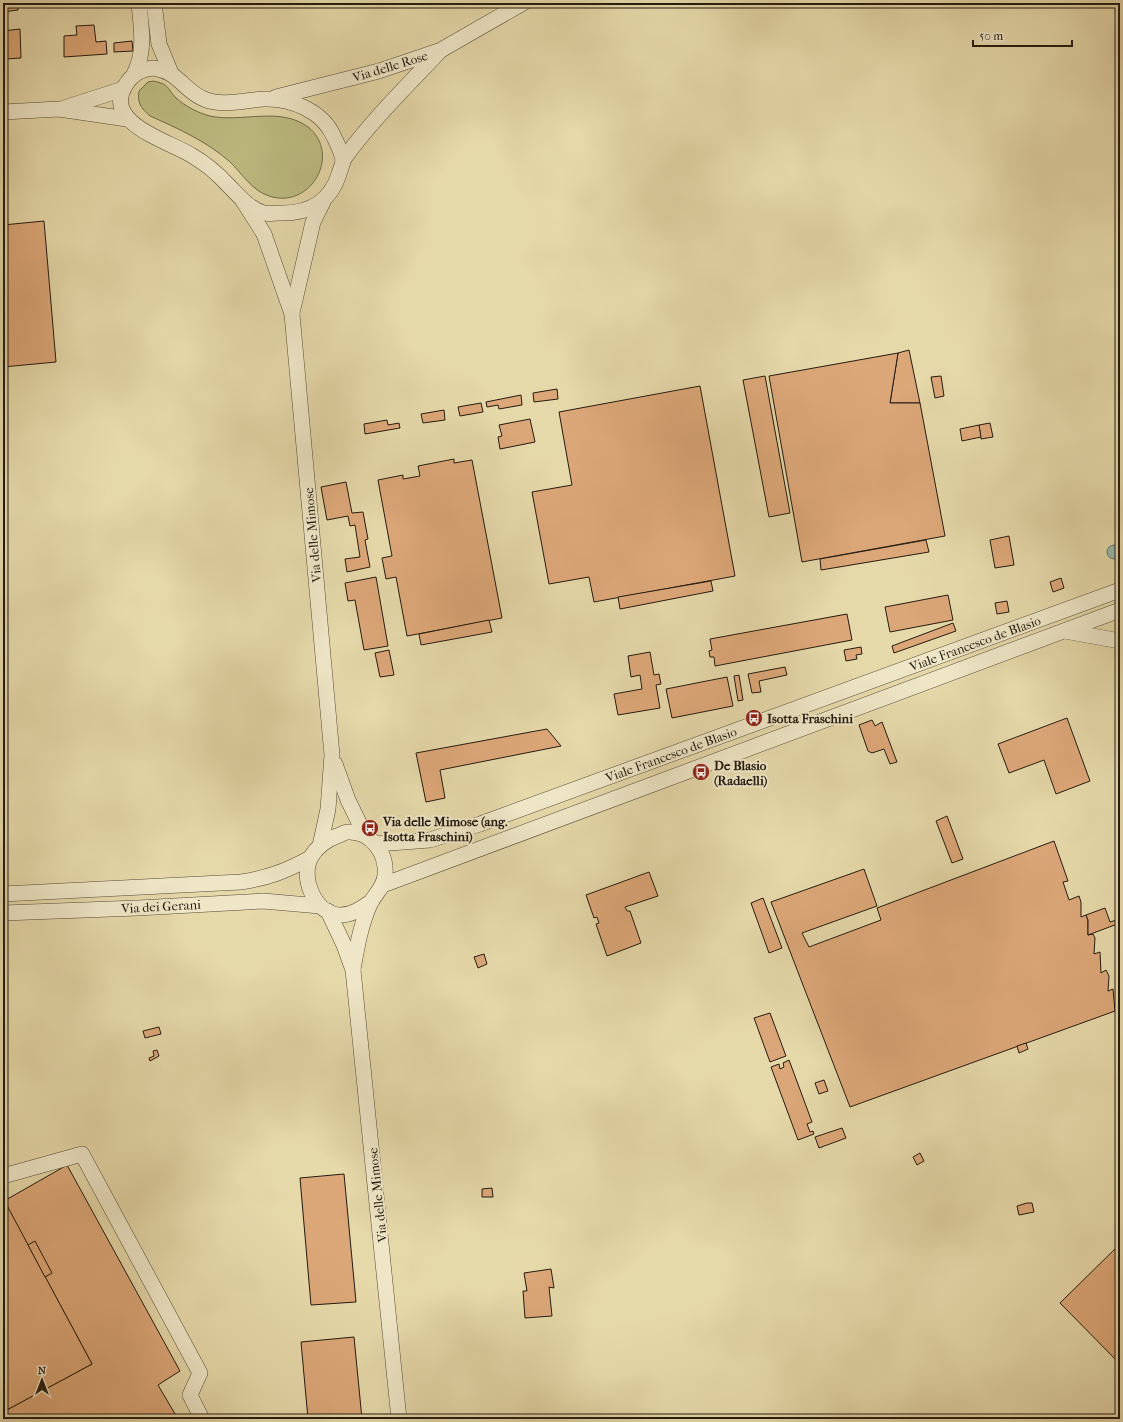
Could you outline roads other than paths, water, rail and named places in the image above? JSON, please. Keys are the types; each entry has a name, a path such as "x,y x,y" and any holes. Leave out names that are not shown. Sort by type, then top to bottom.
{"street":[{"path":"127,119 122,105 123,89 139,65 142,52 139,3"},
{"path":"154,3 159,44 171,73"},
{"path":"441,50 523,3"},
{"name":"Via delle Rose","path":"266,99 379,71 441,50"},
{"name":"Via delle Rose","path":"343,160 388,105 441,50"},
{"path":"3,112 59,109 127,119 141,130 192,155 217,174 243,201 264,212 287,213 312,209 326,197 336,182 343,160 334,135 318,115 294,103 266,99 227,103 204,99 188,88 171,73 154,68 146,69 134,74"},
{"path":"59,109 123,89"},
{"name":"Via delle Mimose","path":"292,314 304,254 313,222 326,197"},
{"name":"Via delle Mimose","path":"243,201 264,234 292,314 332,755 328,809 320,846"},
{"name":"Viale Francesco de Blasio","path":"370,840 430,840 480,824 1120,590"},
{"name":"Viale Francesco de Blasio","path":"382,885 1120,610"},
{"path":"1064,631 1120,641"},
{"name":"Via delle Mimose","path":"332,755 348,800 370,840"},
{"path":"348,832 370,840 384,861 385,875 382,885 372,901 357,944 353,970 344,945 324,908 314,898 308,877 310,858 320,846 333,837 348,832"},
{"name":"Via dei Gerani","path":"3,894 241,882 268,878 292,868 310,858"},
{"name":"Via dei Gerani","path":"3,913 138,908 263,901 324,908"},
{"path":"324,908 338,914 350,913 362,908 372,901"},
{"name":"Via delle Mimose","path":"353,970 399,1419"},
{"path":"3,1176 82,1154 200,1373 190,1395 202,1419"}],"place":[{"name":"Isotta Fraschini","path":"754,718"},
{"name":"De Blasio (Radaelli)","path":"701,772"},
{"name":"Via delle Mimose (ang. Isotta Fraschini)","path":"370,828"}]}
